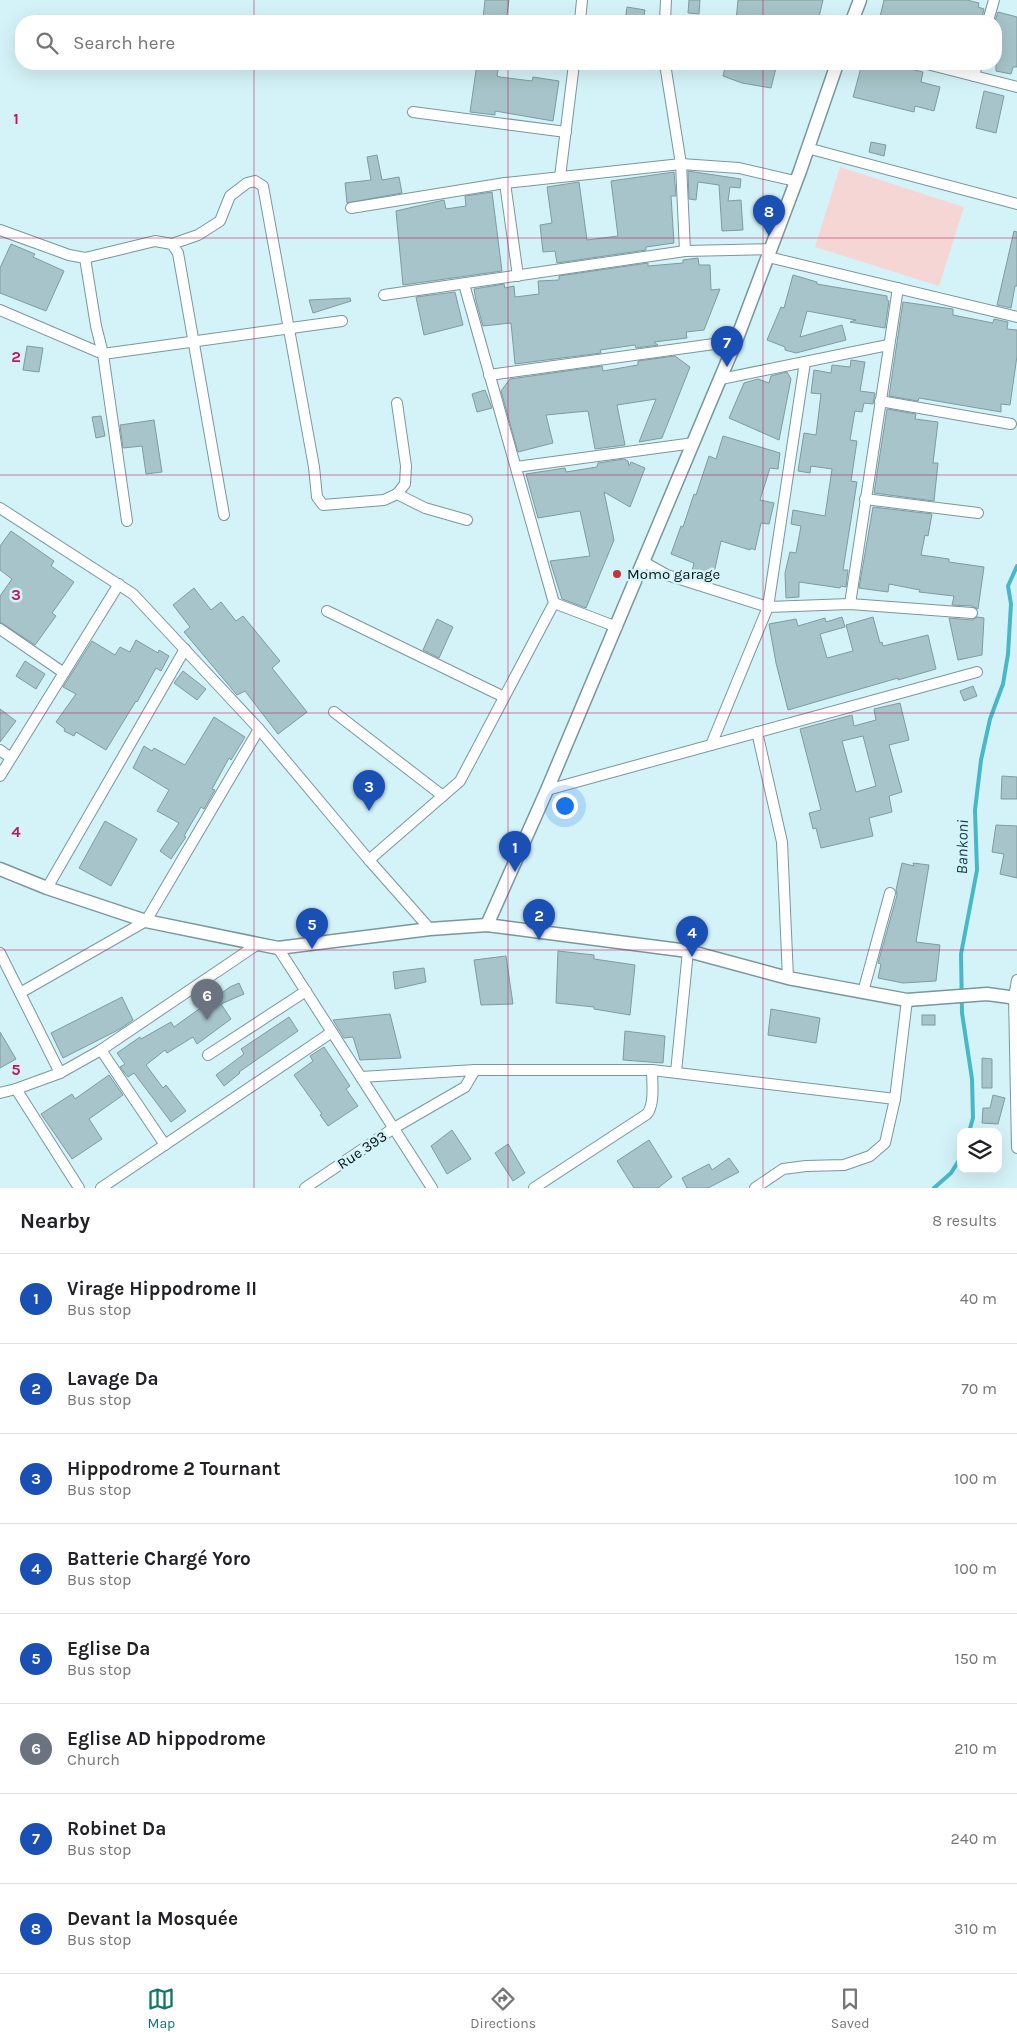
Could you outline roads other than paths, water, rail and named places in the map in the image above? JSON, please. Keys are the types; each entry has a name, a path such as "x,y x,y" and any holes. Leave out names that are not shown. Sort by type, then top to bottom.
{"street":[{"path":"581,15 582,0"},
{"path":"665,15 666,0"},
{"path":"854,15 860,0"},
{"path":"990,15 994,0"},
{"path":"560,177 573,70"},
{"path":"666,70 681,164 685,251"},
{"path":"487,925 617,627 721,379 800,171 835,70"},
{"path":"950,70 1017,87"},
{"path":"974,76 976,70"},
{"path":"413,112 566,132"},
{"path":"807,148 1017,204"},
{"path":"351,208 505,183 681,164 739,168 795,182"},
{"path":"0,230 69,255 85,258 155,241 172,244 198,236 220,221 230,196 247,183 255,181 263,186 314,467 317,497 323,505 384,500 397,494 405,484 406,466 397,403"},
{"path":"505,183 518,276"},
{"path":"172,244 178,253 224,515"},
{"path":"384,295 685,251 769,253 898,288 1017,317"},
{"path":"85,258 96,326 103,354 127,521"},
{"path":"369,860 460,781 554,603 464,284"},
{"path":"850,604 898,288"},
{"path":"0,310 103,354 342,321"},
{"path":"489,374 736,341"},
{"path":"721,379 888,346"},
{"path":"710,745 768,606 805,362"},
{"path":"880,401 1011,424"},
{"path":"516,467 694,443"},
{"path":"397,494 425,508 467,520"},
{"path":"865,498 978,513"},
{"path":"0,508 133,594 259,729 369,860 430,929"},
{"path":"644,562 667,575 768,606 850,604 972,613"},
{"path":"0,776 118,584"},
{"path":"554,603 617,627"},
{"path":"327,611 504,697"},
{"path":"0,629 64,672"},
{"path":"47,888 185,650"},
{"path":"547,790 977,672"},
{"path":"334,712 443,796"},
{"path":"20,993 146,921 259,729"},
{"path":"757,732 782,842 788,978"},
{"path":"0,750 11,758"},
{"path":"0,868 47,888 146,921 278,948 430,929 487,925 688,951 788,978 907,1000 986,994 1015,997"},
{"path":"863,992 890,893"},
{"path":"0,1093 60,1073 101,1050 258,944"},
{"path":"278,948 432,1188"},
{"path":"676,1072 688,951"},
{"path":"0,953 3,969 20,993 60,1073"},
{"path":"1017,980 1015,997 1017,1148"},
{"path":"208,1055 306,991"},
{"path":"754,1188 783,1169 844,1165 870,1156 885,1142 895,1099 907,1000"},
{"path":"101,1188 332,1032"},
{"path":"101,1050 165,1145"},
{"path":"361,1077 475,1070 652,1070 895,1099"},
{"name":"Rue 393","path":"305,1188 394,1128 465,1087 475,1070"},
{"path":"534,1188 647,1114 651,1104 652,1070"},
{"path":"16,1089 79,1188"}],"waterway":[{"name":"Bankoni","path":"970,1128 973,1118 972,1079 962,1013 961,954 977,870 975,810 981,760 990,719 1003,684 1008,654 1011,604 1008,586 1017,566"},
{"name":"Bankoni","path":"934,1188 951,1173 957,1163"}],"place":[{"name":"Devant la Mosquée","path":"769,236"},
{"name":"Robinet Da","path":"727,367"},
{"name":"Momo garage","path":"617,574"},
{"name":"Hippodrome 2 Tournant","path":"369,811"},
{"name":"Virage Hippodrome II","path":"515,872"},
{"name":"Lavage Da","path":"539,940"},
{"name":"Eglise Da","path":"312,949"},
{"name":"Batterie Chargé Yoro","path":"692,957"},
{"name":"Eglise AD hippodrome","path":"207,1020"}]}
